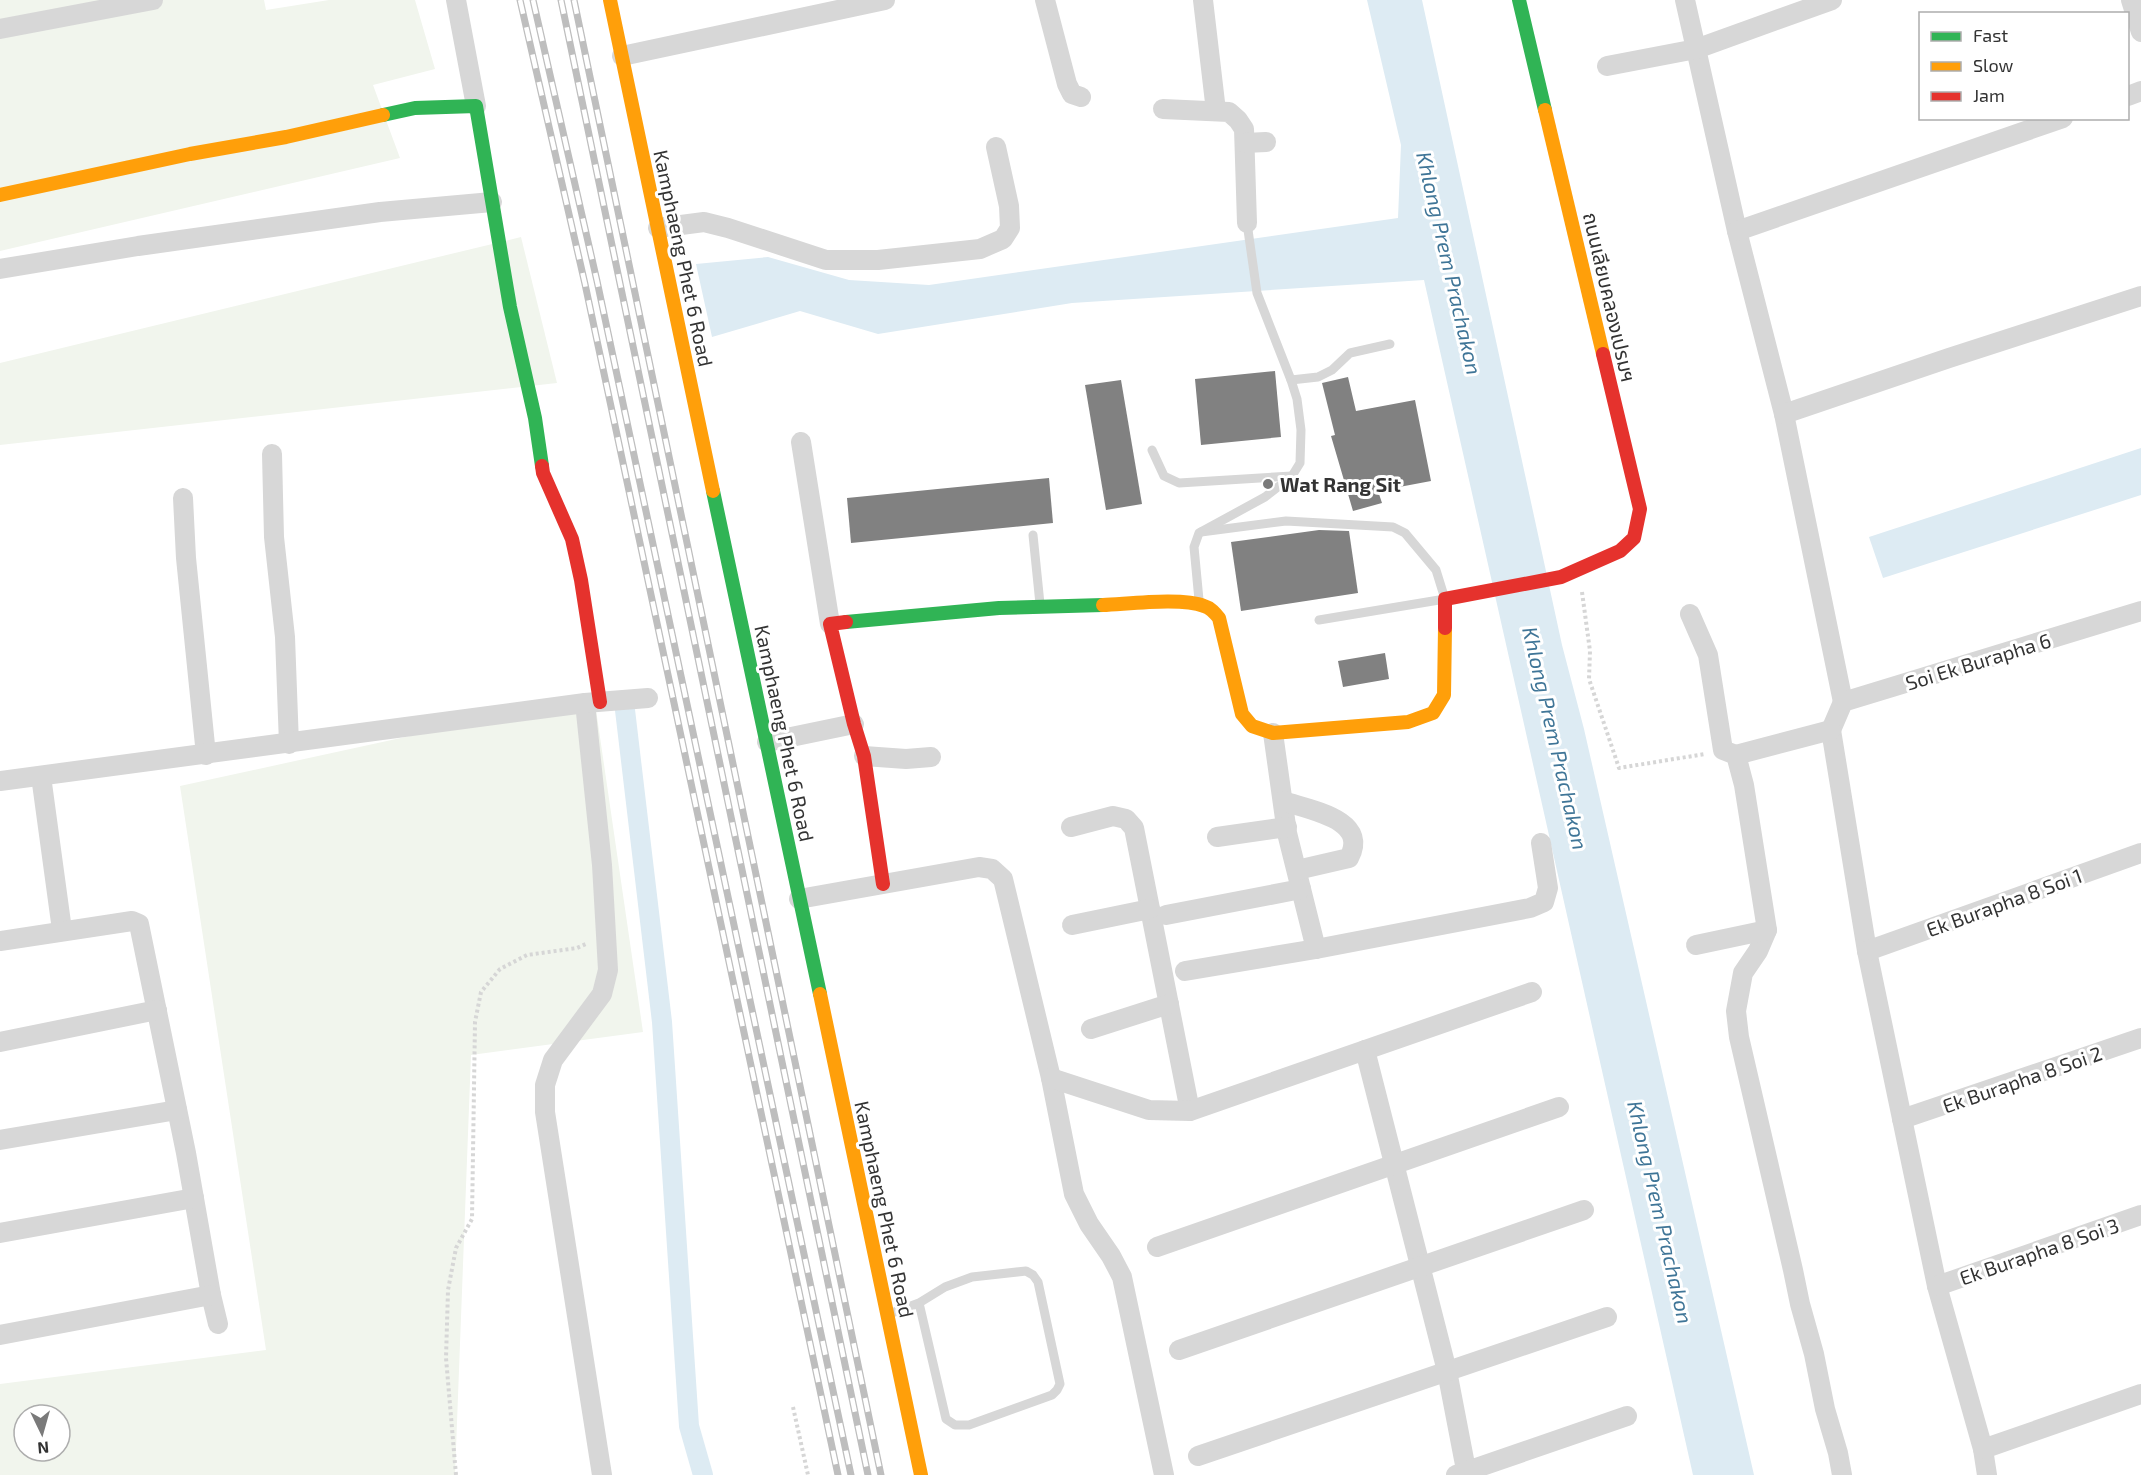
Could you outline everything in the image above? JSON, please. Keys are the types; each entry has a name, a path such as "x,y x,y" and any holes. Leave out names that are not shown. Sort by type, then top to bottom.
{"street":[{"path":"0,29 153,0"},
{"path":"456,0 510,307 535,418 543,473 572,539 581,580 592,702 608,970 602,994 553,1060 545,1085 545,1112 602,1475"},
{"name":"Kamphaeng Phet 6 Road","path":"610,0 921,1475"},
{"path":"622,56 881,0"},
{"path":"1045,0 1067,84 1072,94 1081,97"},
{"path":"1203,0 1216,111"},
{"name":"ถนนเลียบคลองเปรมฯ","path":"1445,599 1562,577 1620,551 1634,538 1640,509 1519,0"},
{"path":"1685,0 1737,231 1784,414 1843,702 1831,730 1867,951 1937,1286 1983,1449 1987,1475"},
{"path":"1607,66 1696,49 1832,0"},
{"path":"2131,0 2141,32"},
{"path":"0,195 190,154 286,137 415,108 476,106"},
{"path":"1162,108 1229,112 1238,120 1244,129 1247,223"},
{"path":"1737,231 2057,120"},
{"path":"1245,143 1266,142"},
{"path":"658,228 704,222 826,260 878,260 980,249 1003,239 1010,228 1009,206 996,147"},
{"path":"0,268 356,215 492,202"},
{"path":"1784,414 2141,296"},
{"path":"801,442 830,624 864,756 883,884"},
{"path":"272,453 274,537 285,637 289,744"},
{"path":"183,498 186,558 206,755"},
{"path":"830,624 1041,606 1200,603 1212,609 1219,618 1242,714 1252,726 1273,733 1408,722 1433,713 1444,695 1445,599"},
{"name":"Soi Ek Burapha 6","path":"1843,702 2141,611"},
{"path":"1690,614 1708,655 1729,752 1744,785 1767,930 1758,951 1743,973 1736,1011 1739,1037 1842,1475"},
{"path":"0,781 592,702 648,698"},
{"path":"766,742 854,724"},
{"path":"1729,752 1831,730"},
{"path":"1273,733 1287,827 1316,949"},
{"path":"864,756 906,759 931,757"},
{"path":"41,776 62,930"},
{"path":"1072,925 1158,912 1299,880 1349,858 1354,849 1354,837 1344,823 1283,801"},
{"path":"1071,827 1113,816 1126,819 1134,828 1158,912 1169,1004 1190,1111"},
{"path":"1217,837 1287,827"},
{"path":"1185,971 1316,949 1530,908 1544,902 1548,888 1541,843"},
{"name":"Ek Burapha 8 Soi 1","path":"1867,951 2141,853"},
{"path":"799,899 979,867 992,868 1003,879 1051,1078 1074,1194 1089,1224 1122,1277 1164,1475"},
{"path":"0,941 132,921 139,924 218,1324"},
{"path":"1695,945 1767,930"},
{"path":"1051,1078 1149,1110 1190,1111 1532,992"},
{"path":"1091,1029 1169,1004"},
{"path":"0,1042 157,1010"},
{"name":"Ek Burapha 8 Soi 2","path":"1902,1119 2141,1038"},
{"path":"1365,1050 1447,1371 1463,1474 1627,1416"},
{"path":"1157,1246 1559,1107"},
{"path":"0,1140 177,1110"},
{"path":"0,1233 194,1198"},
{"path":"1179,1350 1584,1210"},
{"name":"Ek Burapha 8 Soi 3","path":"1937,1286 2141,1215"},
{"path":"0,1335 211,1295"},
{"path":"1198,1456 1607,1317"},
{"path":"1983,1449 2141,1394"}],"lane":[{"path":"1200,603 1194,547 1199,533 1264,497 1293,476 1300,463 1301,430 1297,399 1257,293 1247,223"},
{"path":"1291,380 1318,377 1332,370 1350,353 1389,344"},
{"path":"1152,450 1164,476 1179,483 1293,476"},
{"path":"1199,533 1286,521 1393,527 1406,533 1436,570 1445,599 1319,620"},
{"path":"1033,535 1041,606"},
{"path":"887,1314 919,1303 945,1287 972,1277 1026,1270 1038,1282 1060,1384 1057,1390 1052,1395 969,1425 955,1425 946,1419 919,1303"}],"path":[{"path":"1577,570 1589,634 1589,679 1619,768 1729,752"},
{"path":"456,1475 446,1359 448,1290 456,1248 472,1219 476,1022 480,992 500,969 527,955 577,948 605,936"},
{"path":"793,1407 808,1475"}],"shaded area":[{"path":"0,0 264,0 266,10 329,0 415,0 435,69 373,85 400,158 0,251"},
{"path":"521,237 557,383 0,445 0,363"},
{"path":"594,696 643,1032 471,1055 455,1475 0,1475 0,1384 266,1350 180,786"}],"water":[{"name":"Khlong Prem Prachakon","path":"1367,0 1422,0 1562,645 1584,729 1754,1475 1693,1475 1424,280 1072,303 878,334 800,311 712,337 696,264 768,257 849,280 929,285 1398,218 1401,145"},
{"path":"2141,448 2141,495 1883,578 1869,537"}],"building":[{"path":"1275,371 1281,437 1201,445 1195,379"},
{"path":"1348,377 1356,411 1415,400 1431,481 1378,491 1382,503 1353,511 1331,436 1335,435 1322,383"},
{"path":"1121,380 1142,504 1106,510 1085,385"},
{"path":"1049,478 1053,523 851,543 847,498"},
{"path":"1319,530 1349,531 1358,593 1241,611 1231,542"},
{"path":"1385,653 1389,679 1343,687 1338,661"}],"waterway":[{"path":"625,710 662,1022 689,1426 703,1475"}],"railway":[{"path":"520,0 585,284 838,1475"},
{"path":"533,0 597,281 851,1475"},
{"path":"561,0 868,1475"},
{"path":"574,0 881,1475"}],"traffic: fast":[{"path":"1519,0 1545,110"},
{"path":"383,115 415,108 476,106 510,307 535,418 542,466"},
{"path":"713,491 820,994"},
{"path":"846,622 999,608 1103,605"}],"traffic: slow":[{"path":"610,0 713,491"},
{"path":"1545,110 1603,354"},
{"path":"0,195 383,115"},
{"path":"1103,605 1182,602 1194,603 1211,609 1219,618 1242,714 1252,726 1273,733 1408,722 1433,713 1444,695 1445,628"},
{"path":"820,994 921,1475"}],"traffic: jam":[{"path":"1445,628 1445,599 1561,577 1620,551 1634,538 1640,509 1603,354"},
{"path":"542,466 572,539 581,580 600,702"},
{"path":"846,622 830,624 864,756 883,884"}],"place":[{"name":"Wat Rang Sit","path":"1268,484"}]}
